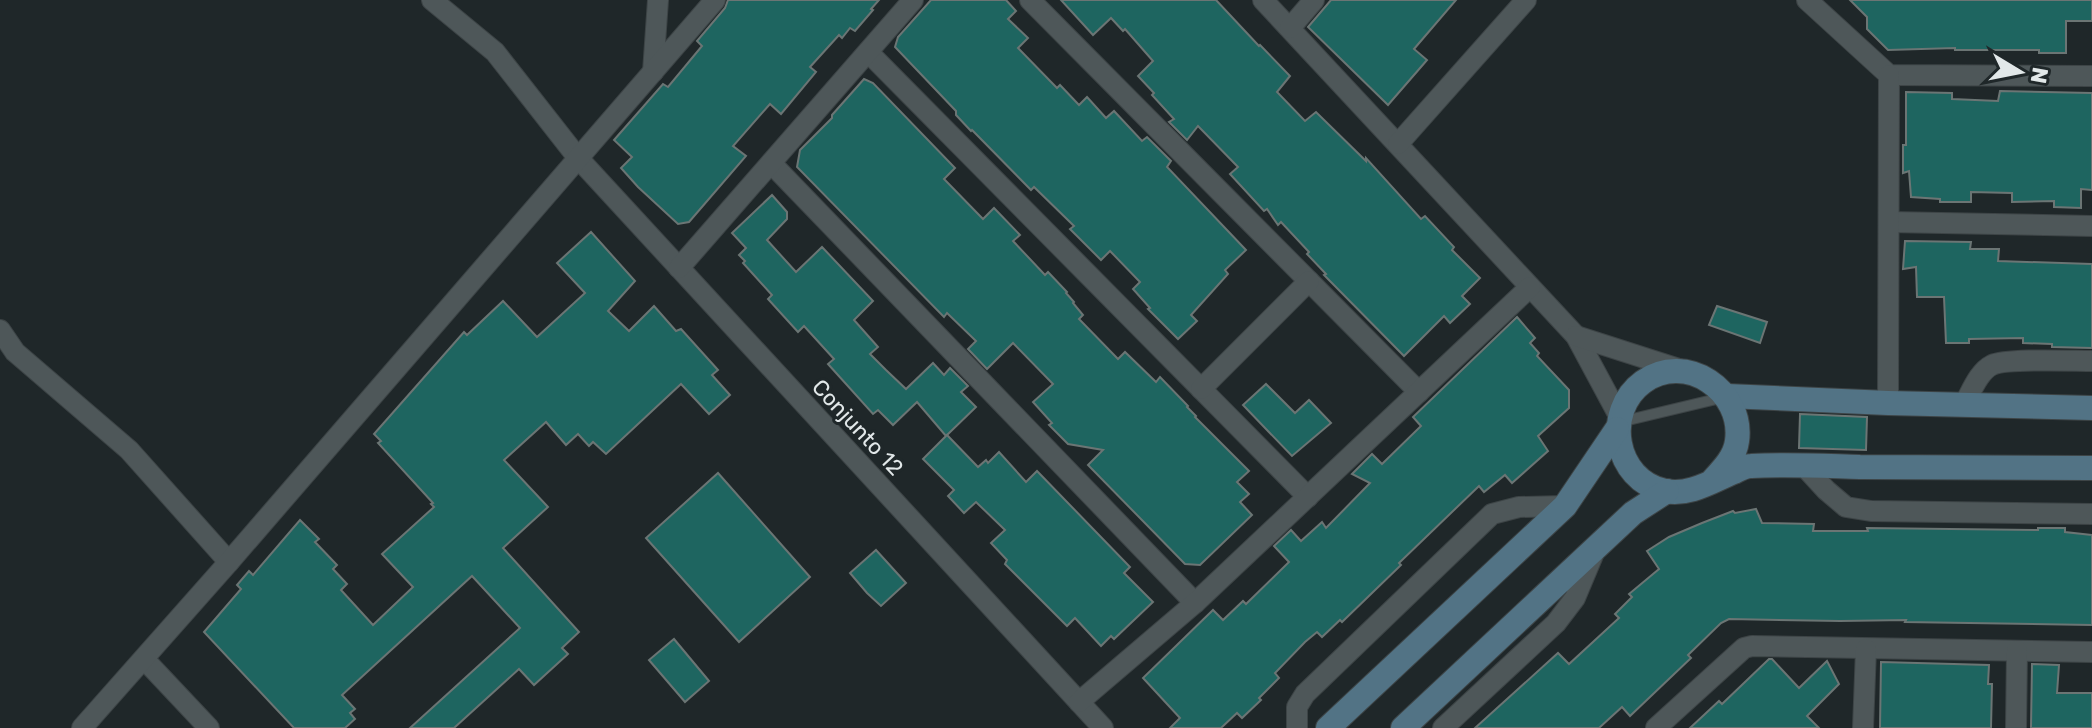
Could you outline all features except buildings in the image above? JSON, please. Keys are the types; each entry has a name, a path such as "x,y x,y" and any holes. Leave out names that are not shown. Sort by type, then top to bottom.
{"street":[{"name":"Conjunto 12","path":"432,0 495,52 578,158 1103,728"},
{"path":"653,72 658,0"},
{"path":"82,728 715,0"},
{"path":"679,268 913,0"},
{"path":"1030,0 1419,392"},
{"path":"1263,0 1576,336 1618,422 1619,446 1626,462 1637,476 1651,486 1667,491 1690,491 1747,466 2092,468"},
{"path":"1290,28 1314,0"},
{"path":"1398,144 1526,0"},
{"path":"1807,0 1889,75 2092,76"},
{"path":"868,52 1308,497"},
{"path":"1888,403 1889,75"},
{"path":"771,163 1195,603"},
{"path":"1889,222 2092,226"},
{"path":"1201,389 1309,281"},
{"path":"1079,702 1195,603 1530,287"},
{"path":"0,330 15,352 129,450 229,562"},
{"path":"1576,336 1688,371 1710,380 1727,396 1737,418 1737,442 1728,464 1712,481"},
{"path":"1963,406 1983,372 1993,365 2092,361"},
{"path":"1328,728 1565,506 1618,422 1629,396 1645,380 1666,372 1688,371"},
{"path":"1727,396 2092,408"},
{"path":"1804,466 1846,507 1871,511 2092,514"},
{"path":"1403,728 1633,513 1667,491"},
{"path":"1297,728 1297,707 1305,694 1492,514 1519,507 1565,506"},
{"path":"1443,728 1556,623 1575,598 1596,547"},
{"path":"1656,728 1736,653 1752,646 2092,652"},
{"path":"1863,728 1866,649"},
{"path":"2016,728 2017,651"},
{"path":"144,659 209,728"}],"lane":[{"path":"1618,422 1727,396"}]}
